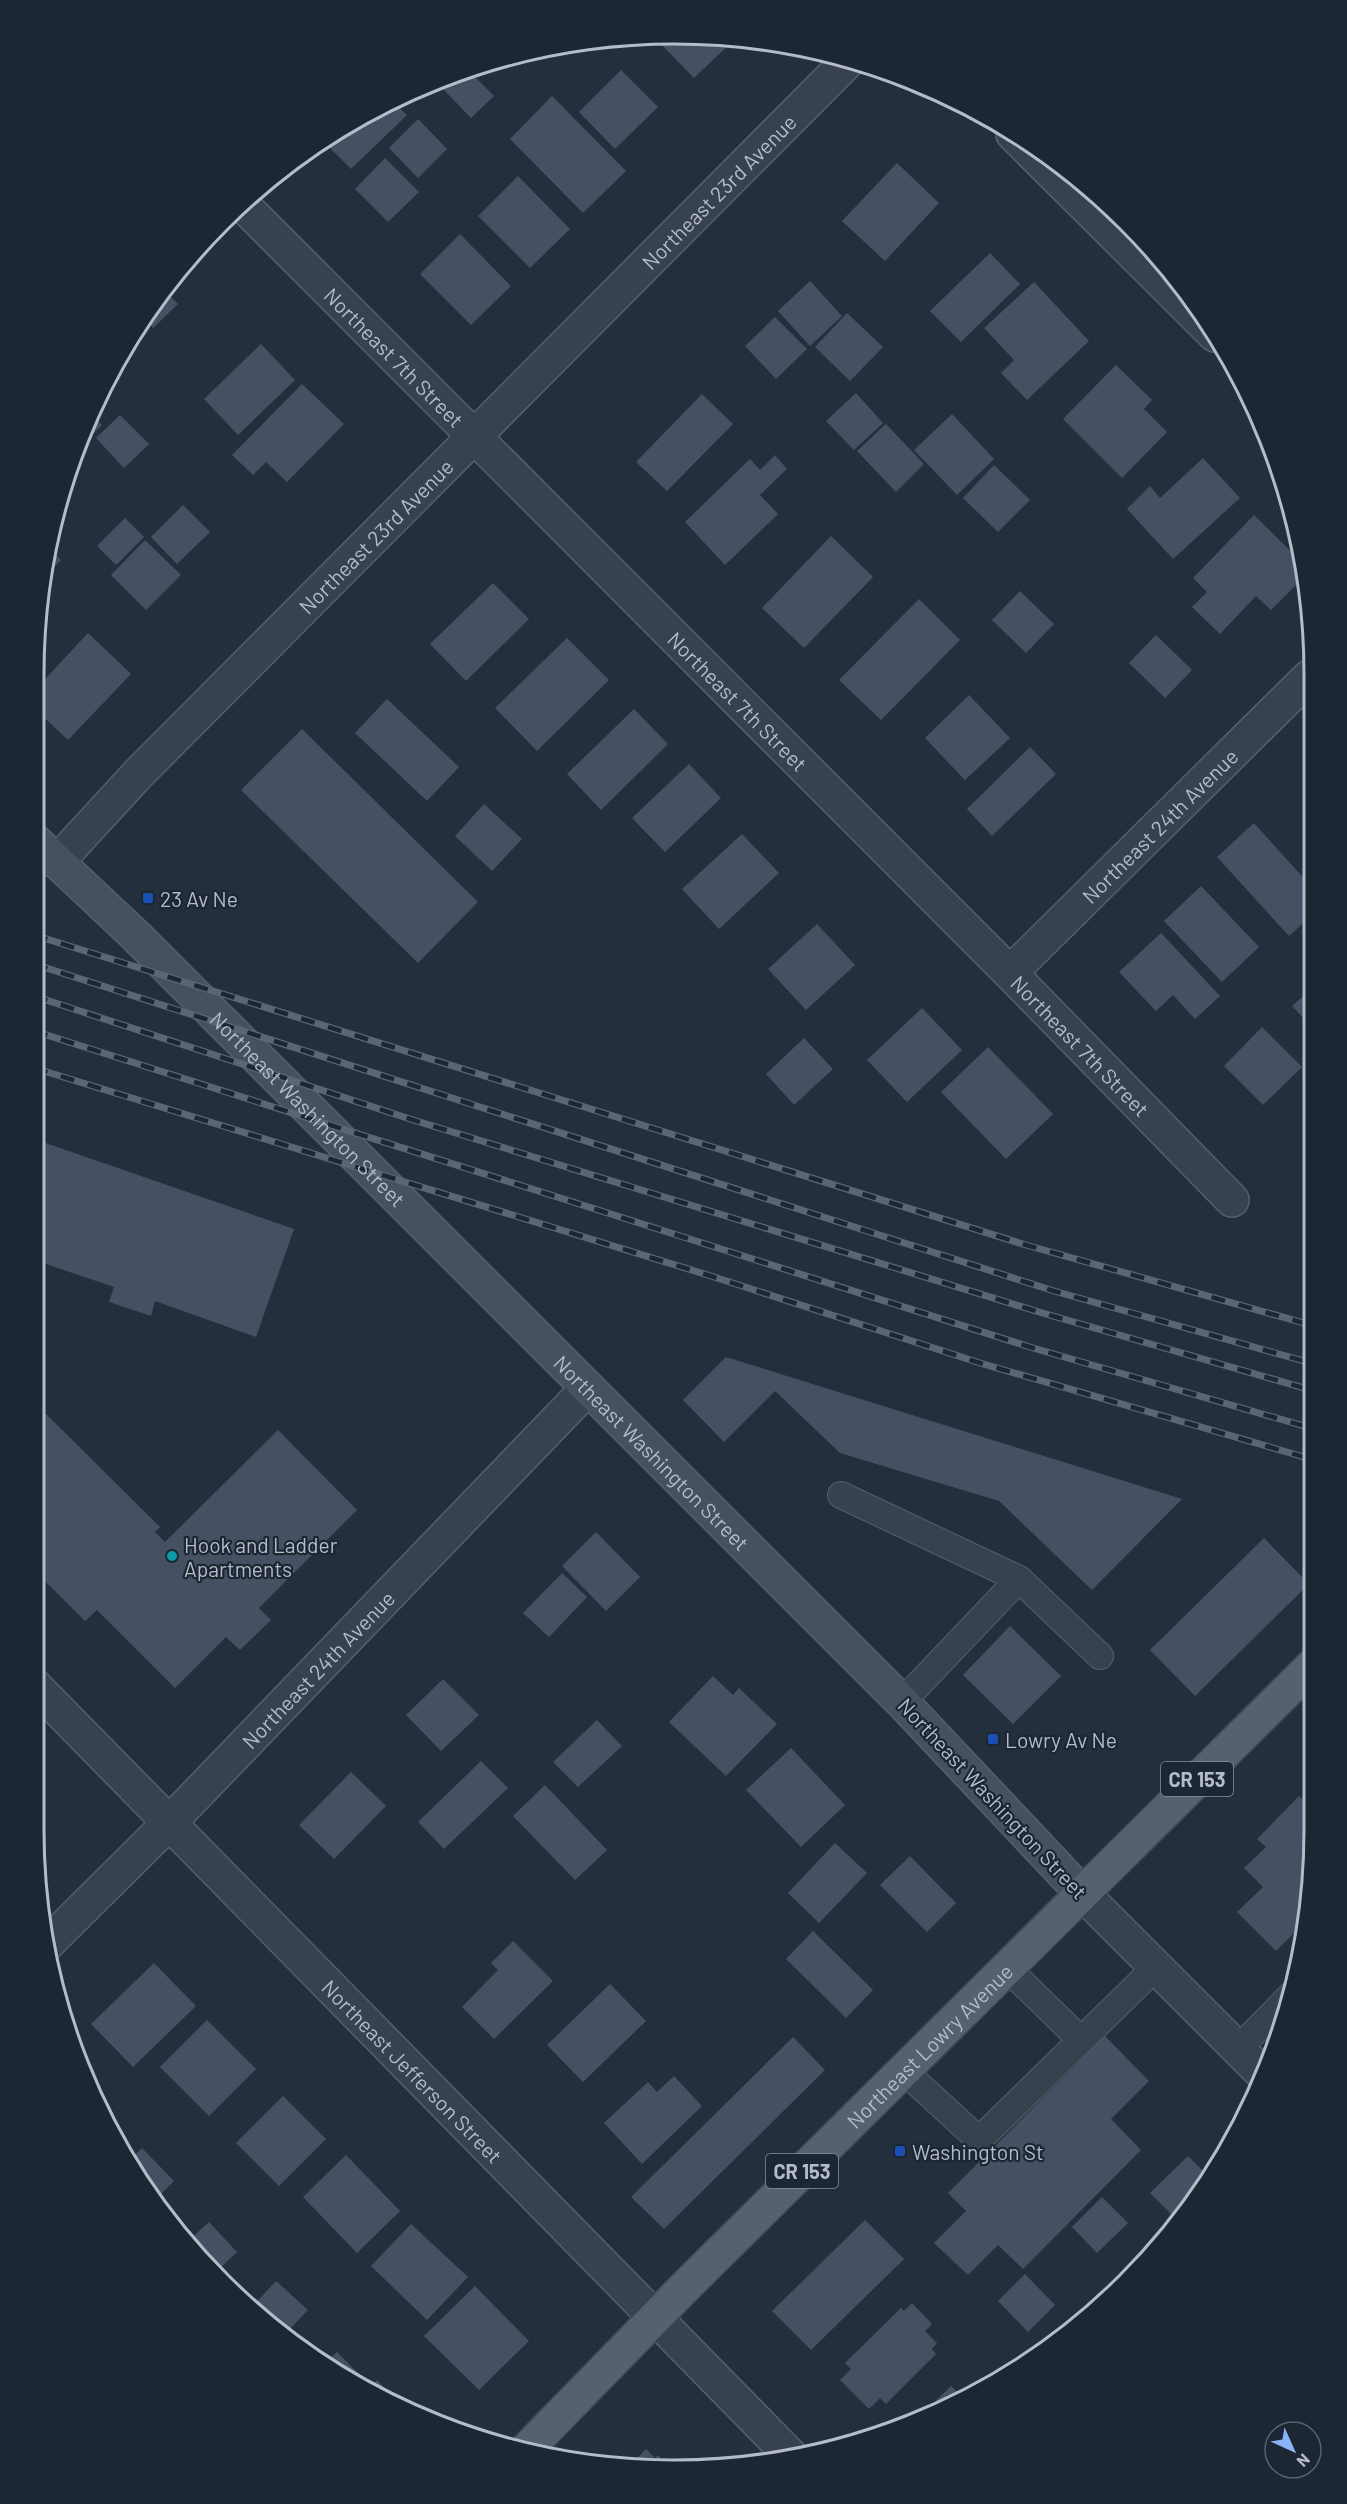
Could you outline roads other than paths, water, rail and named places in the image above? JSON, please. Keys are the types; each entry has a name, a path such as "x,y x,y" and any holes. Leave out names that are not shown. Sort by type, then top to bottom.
{"main road":[{"name":"Northeast Lowry Avenue","path":"532,2444 654,2318 1304,1674"}],"street":[{"name":"Northeast 23rd Avenue","path":"57,862 138,774 842,67"},
{"path":"1043,164 1181,302"},
{"name":"Northeast 7th Street","path":"248,210 1011,973 1232,1200"},
{"name":"Northeast 24th Avenue","path":"1011,973 1304,682"},
{"name":"Northeast Washington Street","path":"44,850 136,936 902,1702 1082,1893 1257,2068"},
{"name":"Northeast 24th Avenue","path":"53,1938 170,1822 588,1388"},
{"name":"Northeast Jefferson Street","path":"44,1695 785,2450"}],"lane":[{"path":"841,1495 1019,1580 1101,1656"},
{"path":"902,1702 1019,1580"},
{"path":"904,2071 979,2140 1156,1967"},
{"path":"1007,1968 1081,2040"},
{"path":"1238,2049 1277,2009"}],"railway":[{"path":"44,938 1026,1245 1304,1323"},
{"path":"44,967 1054,1291 1304,1361"},
{"path":"44,999 410,1119 1039,1312 1304,1388"},
{"path":"44,1034 1033,1348 1304,1426"},
{"path":"44,1071 711,1276 980,1363 1304,1457"}],"place":[{"name":"23 Av Ne","path":"148,898"},
{"name":"Hook and Ladder Apartments","path":"172,1556"},
{"name":"Lowry Av Ne","path":"993,1739"},
{"name":"Washington St","path":"900,2151"}]}
